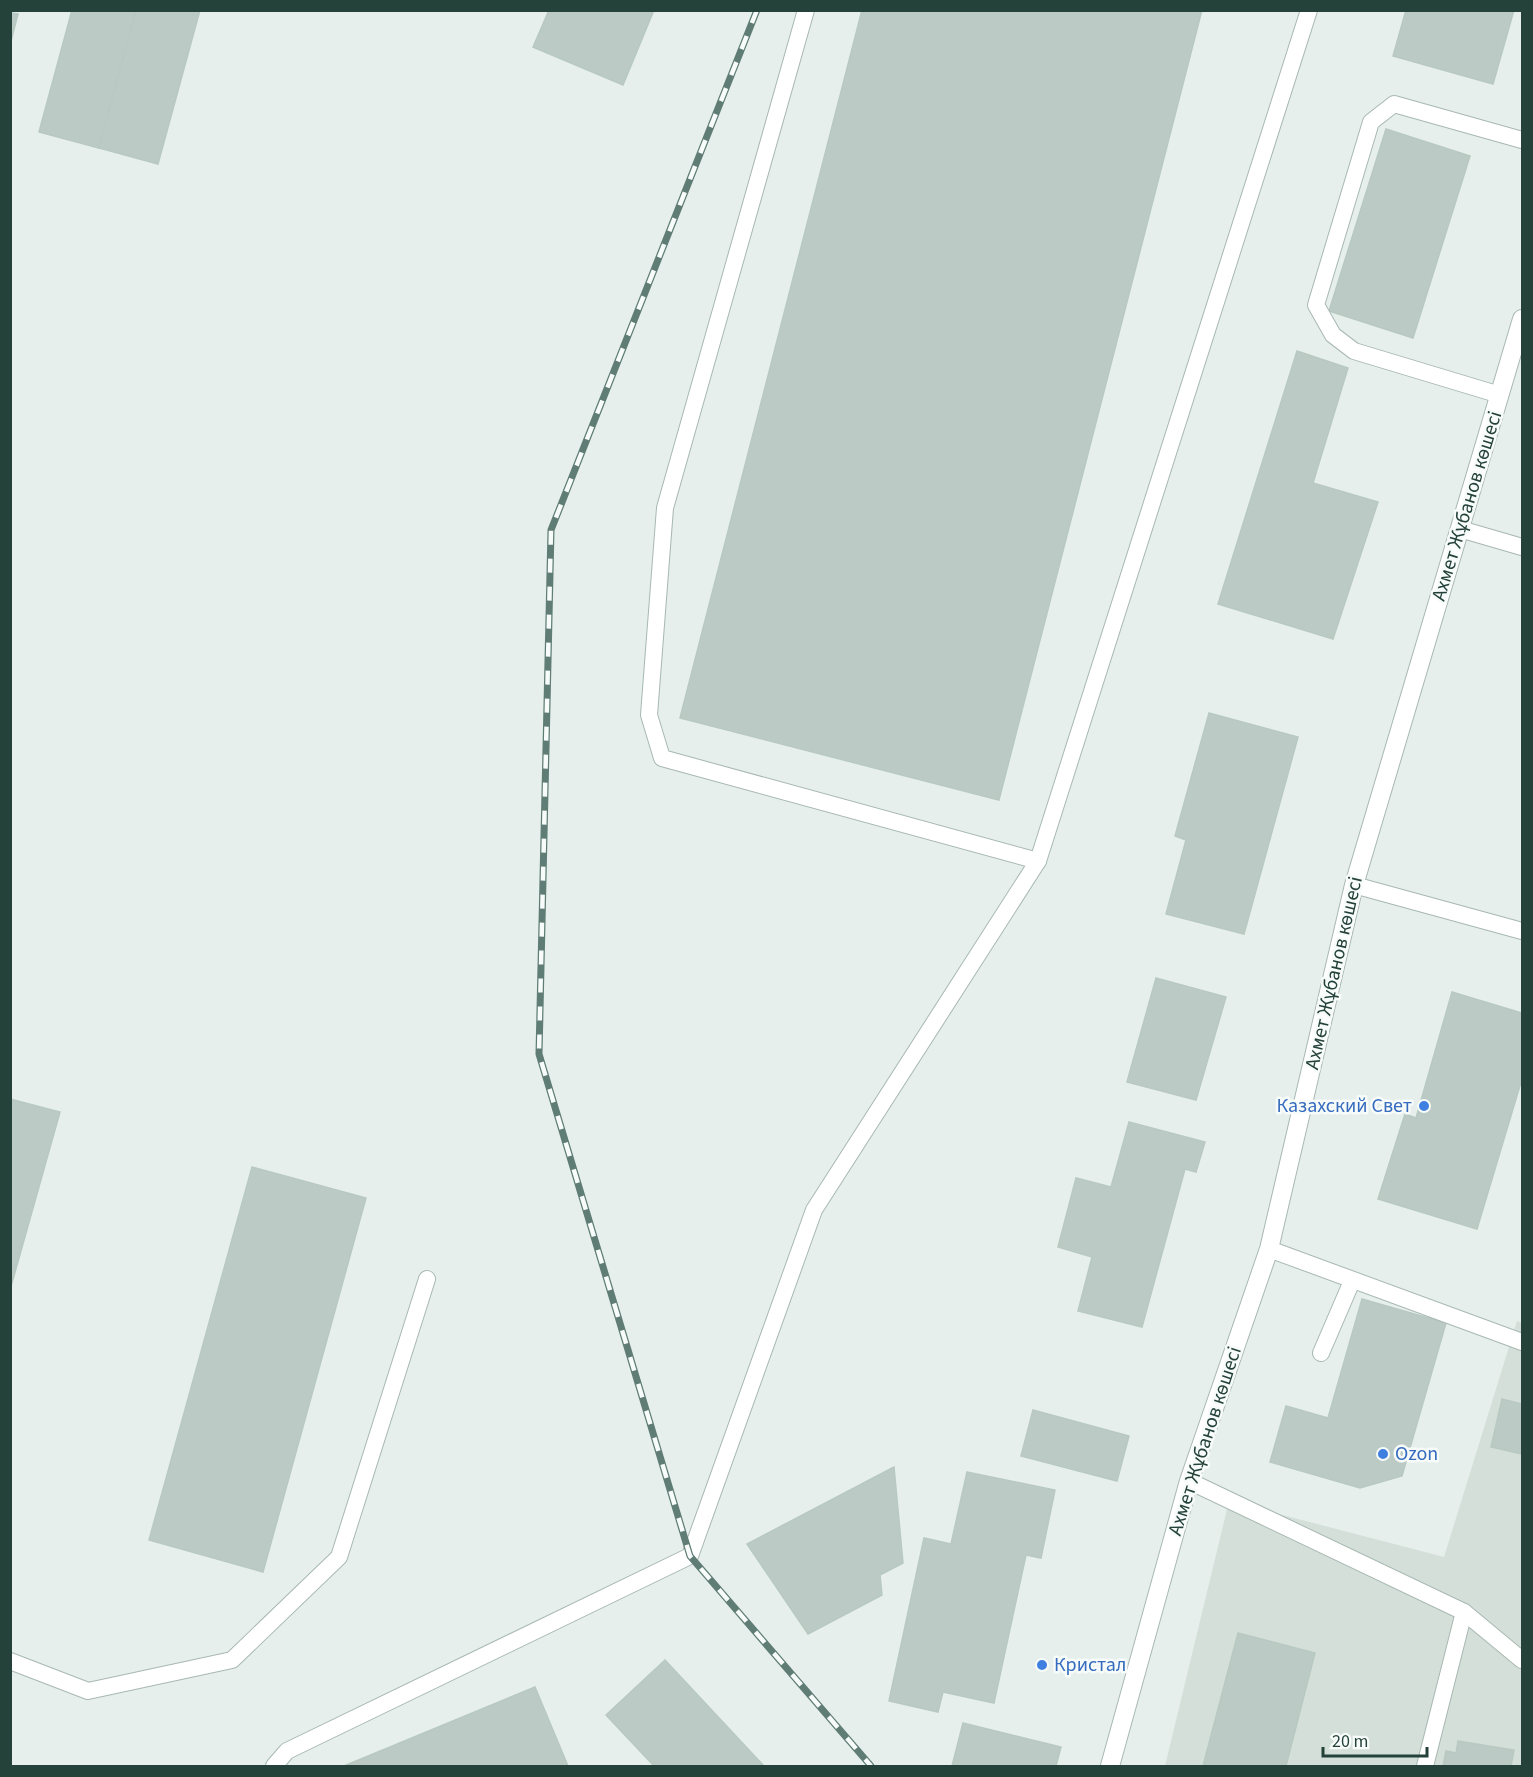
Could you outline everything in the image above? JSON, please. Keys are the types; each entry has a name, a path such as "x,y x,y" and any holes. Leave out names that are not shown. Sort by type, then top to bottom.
{"street":[{"name":"Ахмет Жұбанов көшесі","path":"1110,1767 1189,1481 1269,1249 1354,885 1522,319"}],"lane":[{"path":"806,10 665,508 649,715 662,758 1038,861"},
{"path":"274,1767 287,1751 690,1556 814,1210 1038,861 1308,10"},
{"path":"1500,395 1354,351 1333,335 1316,305 1371,122 1394,104 1522,140"},
{"path":"1460,529 1522,547"},
{"path":"1354,885 1522,931"},
{"path":"1269,1249 1522,1342"},
{"path":"10,1661 88,1691 232,1660 339,1557 427,1279"},
{"path":"1321,1353 1352,1281"},
{"path":"1189,1481 1464,1612 1522,1660"},
{"path":"1425,1767 1464,1612"}],"shaded area":[{"path":"1517,1321 1522,1323 1522,1766 1165,1766 1229,1501 1444,1557"}],"building":[{"path":"72,10 136,10 99,148 39,132"},
{"path":"136,10 200,10 158,164 99,148"},
{"path":"549,10 654,10 623,85 533,47"},
{"path":"862,10 1202,10 999,800 680,718"},
{"path":"1406,10 1514,10 1493,84 1393,56"},
{"path":"10,13 18,14 10,45"},
{"path":"1386,129 1470,156 1413,338 1329,311"},
{"path":"1297,351 1348,368 1313,483 1378,502 1333,639 1218,604"},
{"path":"1209,713 1298,737 1244,934 1166,914 1186,840 1175,836"},
{"path":"1156,978 1226,997 1196,1100 1127,1082"},
{"path":"1452,992 1522,1013 1522,1079 1477,1229 1378,1199 1405,1114 1416,1118"},
{"path":"10,1099 60,1112 10,1290"},
{"path":"1129,1122 1205,1142 1196,1172 1185,1169 1142,1327 1078,1311 1092,1257 1058,1247 1076,1178 1111,1187"},
{"path":"252,1167 366,1198 263,1572 149,1540"},
{"path":"1362,1299 1446,1323 1402,1476 1360,1488 1270,1462 1286,1406 1328,1418"},
{"path":"1502,1399 1522,1404 1522,1454 1491,1447"},
{"path":"1033,1410 1129,1436 1117,1481 1021,1456"},
{"path":"894,1467 903,1563 880,1575 882,1595 808,1634 747,1544"},
{"path":"967,1472 1055,1490 1041,1558 1026,1555 994,1703 943,1692 938,1712 889,1701 924,1538 951,1544"},
{"path":"1238,1633 1315,1653 1286,1766 1203,1766"},
{"path":"665,1660 764,1766 654,1766 606,1715"},
{"path":"535,1687 568,1766 344,1766"},
{"path":"963,1723 1061,1747 1056,1766 952,1766"},
{"path":"1458,1741 1514,1750 1511,1766 1443,1766 1446,1751 1456,1753"}],"railway":[{"path":"757,10 551,530 539,1054 690,1556 871,1766"}],"place":[{"name":"Казахский Свет","path":"1424,1106"},
{"name":"Ozon","path":"1383,1454"},
{"name":"Кристал","path":"1042,1665"}]}
